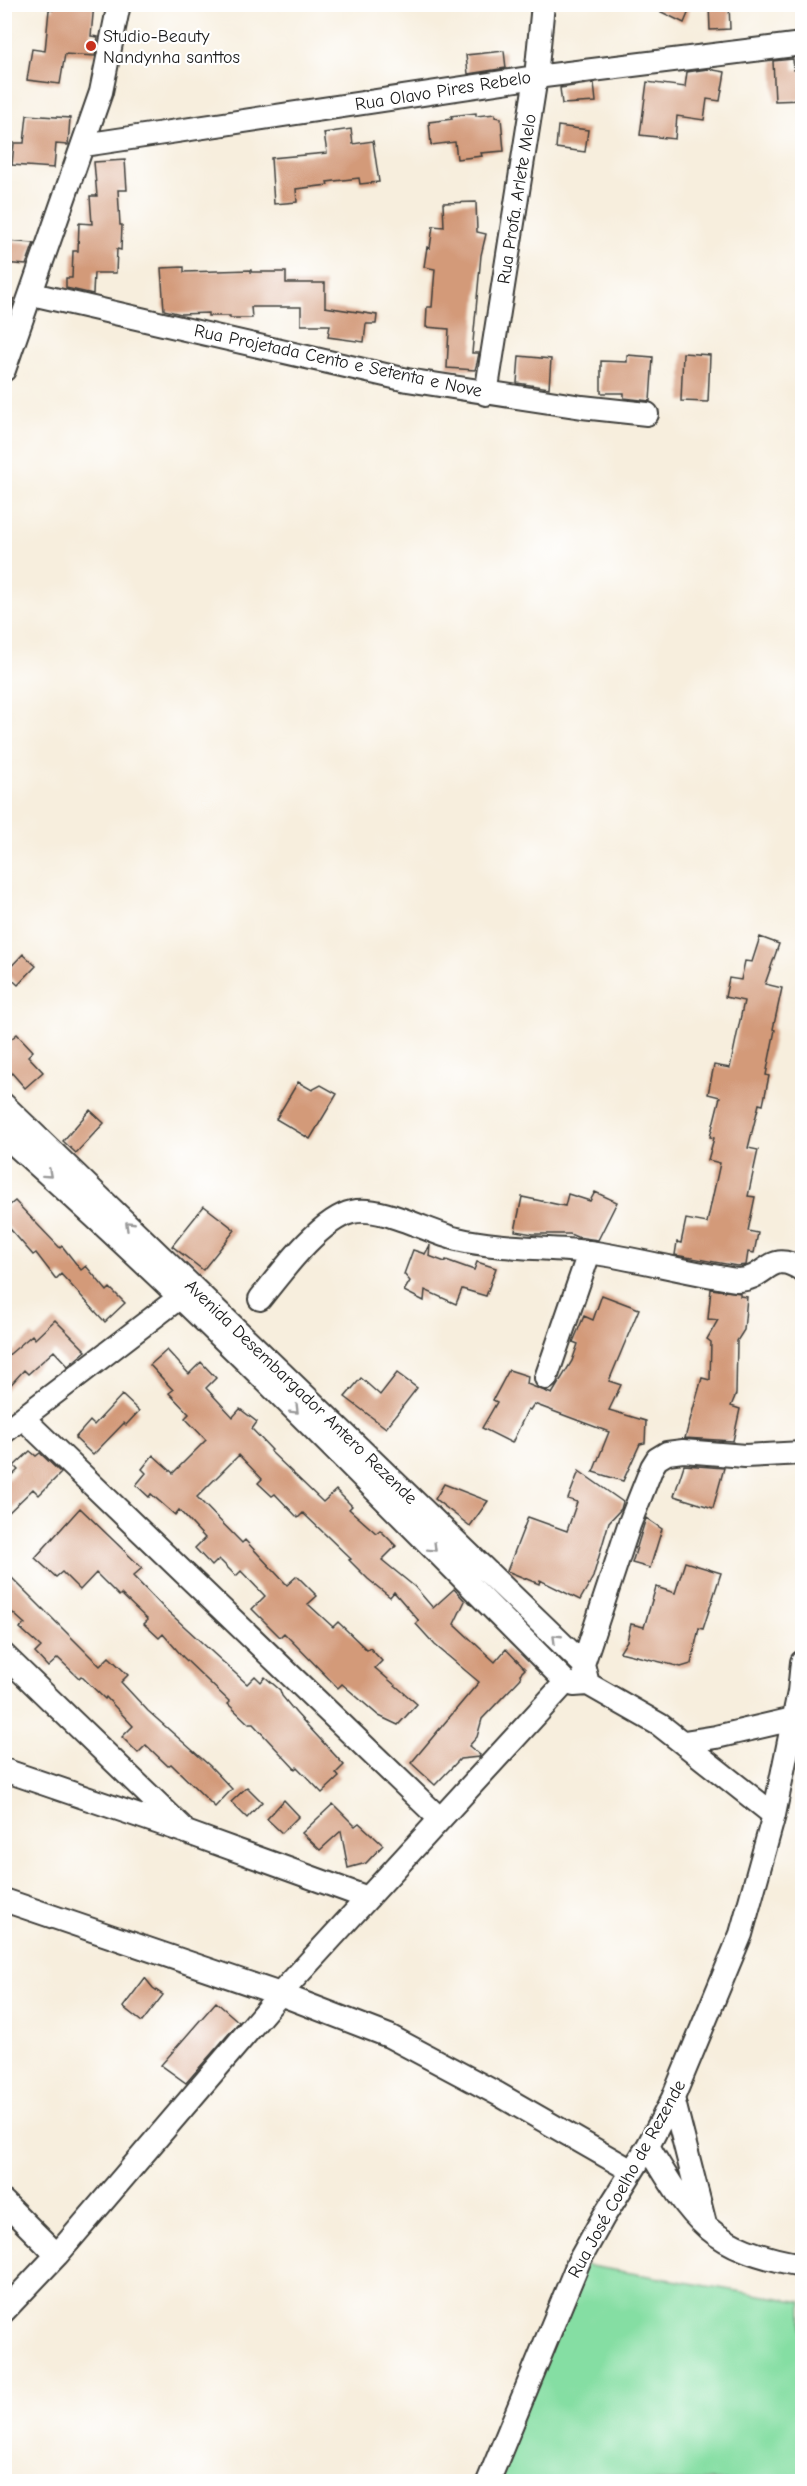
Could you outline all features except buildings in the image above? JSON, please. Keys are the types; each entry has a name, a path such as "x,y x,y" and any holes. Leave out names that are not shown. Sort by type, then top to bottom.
{"street":[{"path":"4,370 84,145 107,69 119,4"},
{"name":"Rua Profa. Arlete Melo","path":"486,394 536,77 543,4"},
{"name":"Rua Olavo Pires Rebelo","path":"84,145 536,77 802,44"},
{"name":"Rua Projetada Cento e Setenta e Nove","path":"32,294 407,380 486,394 647,414"},
{"name":"Avenida Desembargador Antero Rezende","path":"4,1105 97,1205 579,1677 652,1720 684,1742 774,1815"},
{"name":"Avenida Desembargador Antero Rezende","path":"4,1135 97,1205"},
{"path":"260,1299 314,1238 338,1217 352,1212 381,1214 425,1230 479,1243 589,1252 737,1280 756,1276 772,1264 780,1262 790,1262 802,1270"},
{"path":"546,1378 589,1252"},
{"name":"Avenida Desembargador Antero Rezende","path":"149,1256 180,1297 421,1522"},
{"path":"4,1432 24,1419 180,1297"},
{"path":"24,1419 439,1818"},
{"path":"4,2311 57,2254 280,1994 439,1818 579,1677 629,1525 657,1459 667,1453 683,1451 745,1456 802,1453"},
{"path":"4,1655 186,1832"},
{"name":"Rua José Coelho de Rezende","path":"488,2481 579,2261 648,2146 673,2098 741,1934 774,1815 793,1719 801,1693 802,1662"},
{"path":"684,1742 793,1719"},
{"path":"4,1770 186,1832 368,1898"},
{"path":"4,1900 280,1994 389,2036 498,2094 632,2171"},
{"path":"673,2098 706,2229"},
{"path":"648,2146 684,2205 706,2229 751,2252 802,2265"},
{"path":"4,2202 57,2254"}],"green space":[{"path":"584,2265 802,2302 802,2481 495,2482"}],"place":[{"name":"Studio-Beauty Nandynha santtos","path":"91,46"}]}
